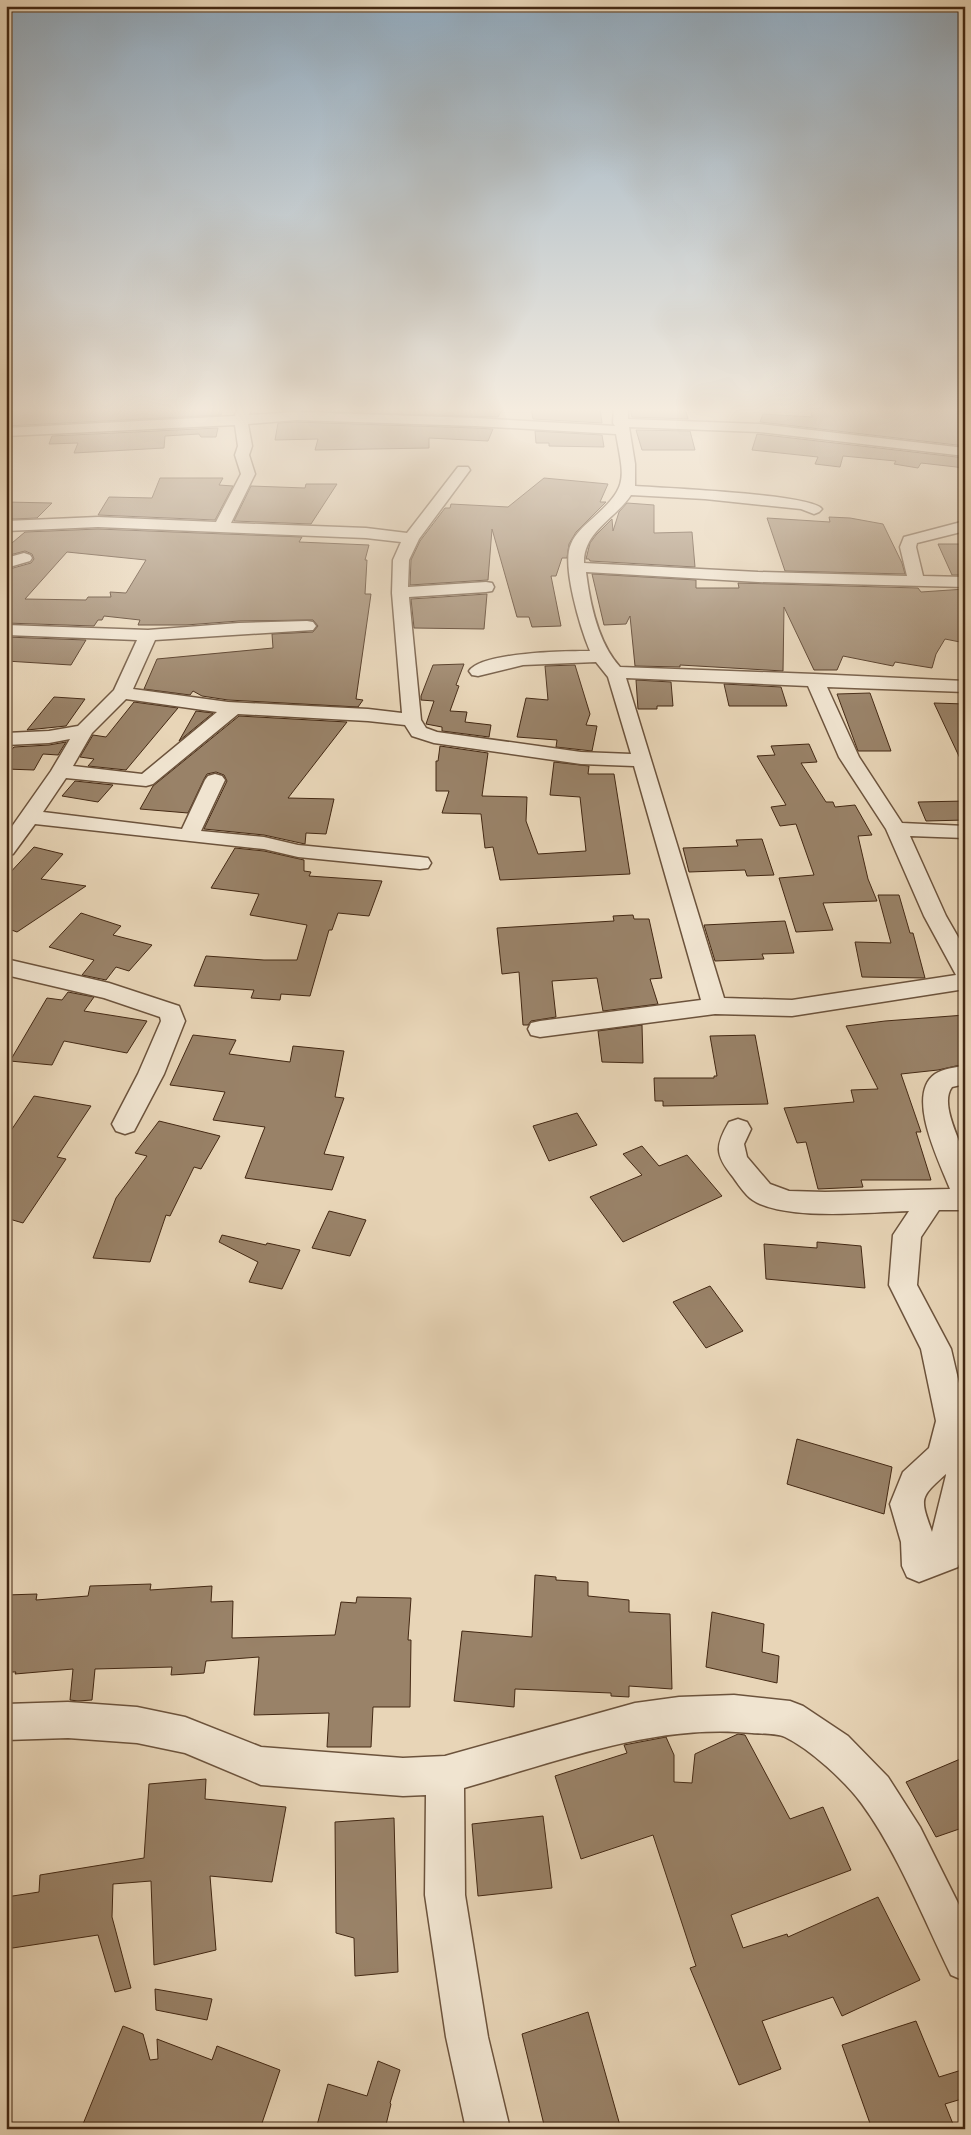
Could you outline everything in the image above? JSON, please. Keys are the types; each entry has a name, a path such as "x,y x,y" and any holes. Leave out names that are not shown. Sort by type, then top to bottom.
{"street":[{"path":"221,528 231,508"},
{"path":"434,508 411,538 401,560 400,593 412,720 419,732 434,737 580,758 643,760"},
{"path":"614,508 583,536 576,551 581,594 602,657 615,672 643,760 677,883 715,1006"},
{"path":"6,526 98,522 366,533 411,538"},
{"path":"916,581 908,547 910,540 965,526"},
{"path":"6,563 24,558"},
{"path":"577,567 758,577 965,582"},
{"path":"400,593 486,587"},
{"path":"6,630 148,635 239,628 307,626"},
{"path":"6,850 61,771 84,730 122,693 148,635"},
{"path":"478,671 495,663 509,661 572,656 602,657"},
{"path":"615,672 965,686"},
{"path":"814,679 849,757 896,829 935,916 965,970"},
{"path":"122,693 234,708 368,715 412,720"},
{"path":"61,771 146,780 234,708"},
{"path":"6,739 49,737 84,730"},
{"path":"189,835 215,780"},
{"path":"31,816 264,842 298,851 420,863"},
{"path":"896,829 965,832"},
{"path":"6,966 109,991 171,1012 172,1020 152,1074 124,1124"},
{"path":"540,1029 715,1006 792,1008 965,981"},
{"path":"965,1074 949,1077 938,1086 934,1096 944,1136 965,1192"},
{"path":"738,1129 731,1144 735,1161 760,1191 786,1202 965,1199"},
{"path":"931,1201 907,1235 903,1285 936,1349 952,1421"},
{"path":"6,1722 68,1720 137,1726 185,1735 261,1766 403,1777 444,1774 635,1721 679,1715 734,1713 790,1719 835,1749 875,1790 906,1841 965,1961"},
{"path":"444,1774 445,1895 467,2036 488,2129"}],"building":[{"path":"6,508 47,508 37,518 6,518"},
{"path":"103,508 222,508 215,520 98,515"},
{"path":"240,508 322,508 311,524 234,521"},
{"path":"445,508 600,508 576,532 569,544 567,558 562,558 556,576 551,576 561,626 532,627 529,617 517,617 492,529 488,580 410,585 411,560 420,541"},
{"path":"623,508 654,508 654,533 692,532 695,567 590,561 586,559 590,543 612,519 613,531 619,512"},
{"path":"829,517 850,518 883,524 902,563 905,574 785,571 767,518 830,522"},
{"path":"98,529 302,537 299,542 369,545 365,560 367,560 365,594 371,594 356,699 363,700 358,707 228,700 202,696 193,691 190,695 144,689 157,659 273,648 272,634 313,632 318,626 313,620 138,625 140,620 104,616 94,626 6,623 6,570 31,563 34,559 32,554 25,551 6,556 6,548 25,532","holes":["67,552 146,560 126,593 110,592 111,597 88,597 86,600 25,599"]},
{"path":"938,544 965,544 965,575 952,575"},
{"path":"592,574 696,580 696,588 739,588 738,583 918,588 921,592 965,589 965,643 945,639 936,654 932,668 895,662 893,666 843,656 837,670 814,670 784,607 783,671 680,665 680,667 635,666 630,616 626,624 604,625"},
{"path":"487,594 484,629 414,628 411,599"},
{"path":"6,637 86,640 71,665 6,661"},
{"path":"464,664 456,685 459,686 450,711 467,712 465,722 491,725 489,737 442,731 442,727 426,724 434,701 421,700 421,696 433,665"},
{"path":"575,665 590,714 586,725 597,726 592,751 556,747 557,740 517,737 526,698 548,700 545,666"},
{"path":"636,680 671,682 673,706 657,706 657,709 638,709"},
{"path":"724,684 781,687 787,706 729,706"},
{"path":"870,693 891,751 858,751 837,694"},
{"path":"54,697 85,699 66,726 27,730"},
{"path":"134,702 178,708 126,770 88,766 94,759 80,757 93,735 106,737"},
{"path":"934,703 965,704 965,769"},
{"path":"196,711 213,713 179,741"},
{"path":"239,716 347,722 288,798 334,799 326,834 306,833 305,844 264,835 204,829 227,781 224,775 216,772 207,774 188,813 140,809 153,786"},
{"path":"66,742 58,755 43,754 34,770 6,769 6,756 14,747"},
{"path":"809,744 817,762 801,763 826,802 833,802 835,807 855,805 872,835 858,836 868,879 877,901 823,903 833,930 796,932 779,878 814,875 796,824 780,826 771,807 786,805 757,756 775,755 771,746"},
{"path":"440,746 488,753 482,796 527,797 526,821 538,854 586,851 580,797 550,795 554,762 589,766 588,774 614,774 630,874 500,880 493,847 485,848 481,814 442,813 449,791 436,791 436,761 438,761"},
{"path":"75,781 113,785 98,802 62,796"},
{"path":"965,801 965,820 926,821 918,802"},
{"path":"762,839 774,875 747,876 745,870 689,872 683,848 738,846 736,840"},
{"path":"34,847 63,854 41,879 86,886 17,932 6,928 6,877"},
{"path":"235,848 264,851 304,860 304,871 311,872 309,876 382,881 369,916 338,913 332,930 329,930 310,996 281,994 280,1000 251,998 254,990 194,986 206,956 297,960 307,925 250,915 259,894 211,888"},
{"path":"878,895 899,895 910,933 913,933 925,978 862,977 855,942 891,943"},
{"path":"81,913 121,926 113,935 152,945 129,971 116,967 106,980 82,975 94,960 49,947"},
{"path":"633,915 634,919 649,919 662,978 650,979 658,1004 603,1011 597,978 552,981 556,1017 531,1021 528,1025 523,1025 519,972 502,974 497,928 614,921 613,916"},
{"path":"785,921 794,953 762,954 764,959 715,961 704,925"},
{"path":"68,992 94,997 84,1011 147,1021 127,1053 64,1041 52,1065 10,1061 47,998 62,1000"},
{"path":"965,1015 965,1064 938,1070 901,1074 921,1132 916,1132 931,1180 861,1180 863,1187 818,1189 806,1142 797,1143 784,1108 854,1102 851,1090 878,1089 846,1026"},
{"path":"642,1025 643,1063 602,1062 598,1031"},
{"path":"193,1035 236,1040 229,1054 290,1062 293,1046 344,1051 335,1097 344,1098 324,1154 344,1157 332,1190 245,1178 265,1127 213,1120 225,1092 170,1085"},
{"path":"755,1035 768,1104 663,1106 663,1101 655,1101 654,1078 714,1078 714,1076 717,1076 710,1036"},
{"path":"34,1096 91,1106 57,1157 66,1159 23,1223 6,1218 6,1138"},
{"path":"577,1113 597,1145 549,1161 533,1126"},
{"path":"159,1121 220,1136 201,1169 194,1167 170,1216 166,1215 150,1262 93,1258 116,1198 147,1156 135,1153"},
{"path":"642,1146 659,1166 687,1155 722,1196 623,1242 590,1197 642,1175 623,1154"},
{"path":"329,1211 366,1220 350,1256 312,1248"},
{"path":"222,1235 266,1245 267,1243 300,1250 282,1289 249,1282 258,1262 219,1242"},
{"path":"817,1242 861,1246 865,1288 766,1279 764,1244 817,1248"},
{"path":"710,1286 743,1331 706,1348 673,1302"},
{"path":"797,1439 892,1467 884,1514 787,1484"},
{"path":"535,1575 556,1577 556,1580 588,1582 588,1596 629,1600 629,1612 670,1614 672,1689 629,1686 629,1697 611,1696 611,1693 515,1689 514,1707 454,1701 462,1631 532,1637"},
{"path":"151,1584 150,1590 212,1586 211,1602 233,1601 232,1638 335,1635 341,1602 356,1603 357,1597 411,1598 408,1640 411,1640 410,1707 373,1707 371,1747 327,1747 329,1713 254,1715 259,1657 206,1661 204,1673 171,1675 172,1667 95,1669 92,1700 78,1701 70,1700 73,1669 15,1674 16,1672 6,1672 6,1595 37,1594 36,1600 88,1596 90,1586"},
{"path":"712,1612 764,1624 762,1652 779,1656 777,1683 706,1667"},
{"path":"738,1734 745,1735 790,1819 823,1807 851,1870 731,1915 743,1948 787,1934 788,1937 878,1897 920,1980 842,2016 833,1997 762,2021 781,2069 739,2085 690,1968 696,1966 653,1835 581,1859 555,1776 627,1753 624,1745 666,1737 674,1755 674,1782 692,1783 695,1754"},
{"path":"965,1757 965,1827 936,1837 906,1782"},
{"path":"206,1779 205,1799 286,1807 272,1882 210,1876 216,1950 154,1965 151,1881 113,1884 112,1917 131,1988 115,1992 98,1935 6,1949 6,1897 39,1892 40,1875 144,1858 149,1784"},
{"path":"543,1816 552,1888 478,1896 472,1824"},
{"path":"394,1818 398,1972 355,1976 354,1938 336,1933 335,1822"},
{"path":"155,1989 212,1999 207,2020 156,2010"},
{"path":"588,2012 621,2129 545,2129 522,2034"},
{"path":"916,2021 939,2077 965,2069 965,2098 945,2104 955,2129 872,2129 842,2045"},
{"path":"123,2026 143,2034 150,2060 158,2059 157,2039 212,2060 217,2046 280,2070 260,2129 81,2129"},
{"path":"378,2061 400,2070 390,2103 385,2129 316,2129 328,2084 367,2096"}]}
